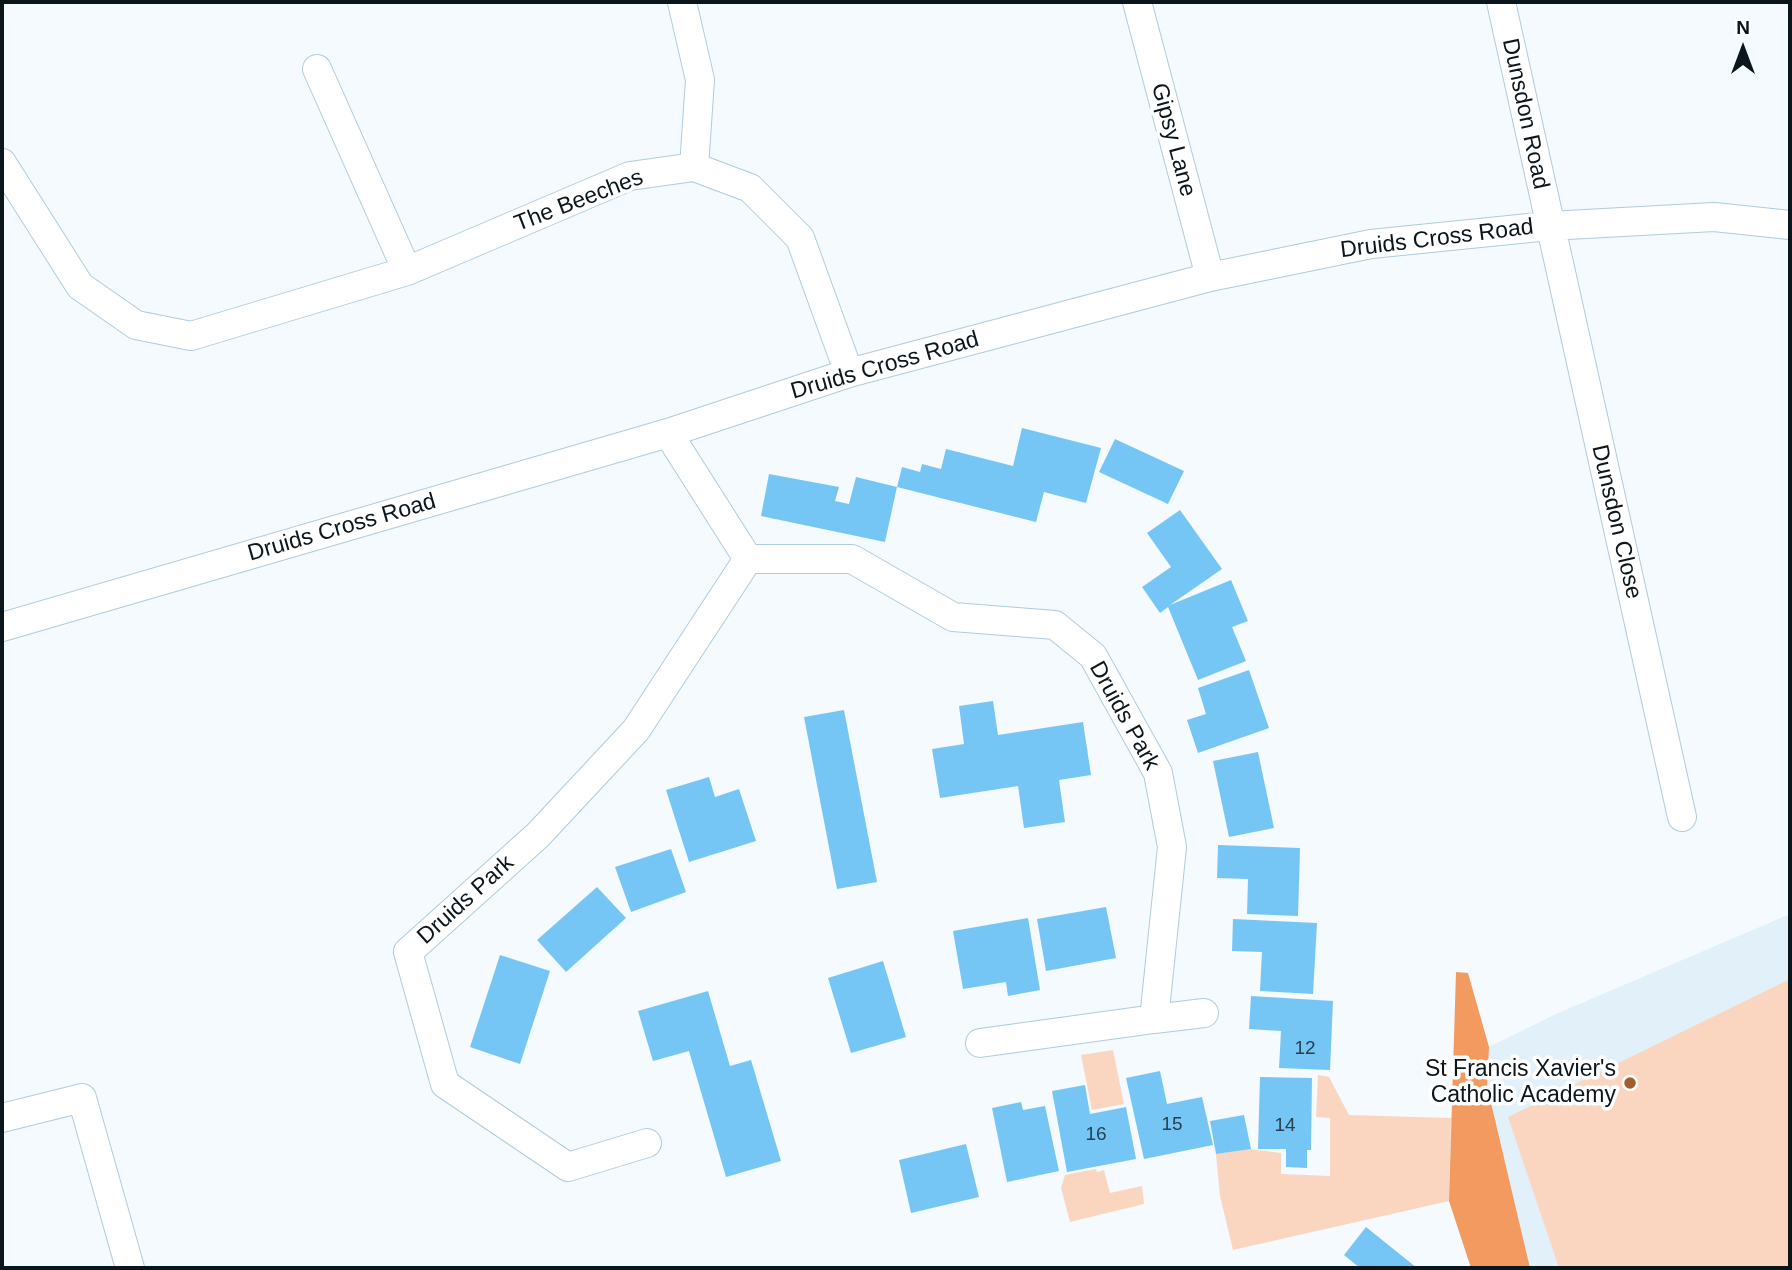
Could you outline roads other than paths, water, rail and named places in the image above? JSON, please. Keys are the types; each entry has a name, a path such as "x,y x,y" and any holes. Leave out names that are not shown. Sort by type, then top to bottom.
{"street":[{"path":"682,2 701,80 694,167"},
{"name":"Gipsy Lane","path":"1136,2 1210,277"},
{"name":"Dunsdon Road","path":"1501,2 1549,226"},
{"path":"317,69 407,271"},
{"name":"The Beeches","path":"2,163 79,286 136,325 191,336 407,271 630,176 694,167 750,188 800,238 849,373"},
{"name":"Druids Cross Road","path":"2,627 668,433 849,373 1210,277 1371,244 1549,226 1714,217 1790,225"},
{"name":"Dunsdon Close","path":"1549,226 1682,817"},
{"path":"668,433 748,559"},
{"name":"Druids Park","path":"647,1143 568,1167 445,1084 408,952 538,835 636,730 748,559 852,559 953,617 1055,625 1093,656 1158,773 1172,847 1154,1019"},
{"path":"980,1043 1205,1013"},
{"path":"2,1118 82,1098 130,1268"}],"place":[{"name":"St Francis Xavier's Catholic Academy","path":"1630,1083"}]}
